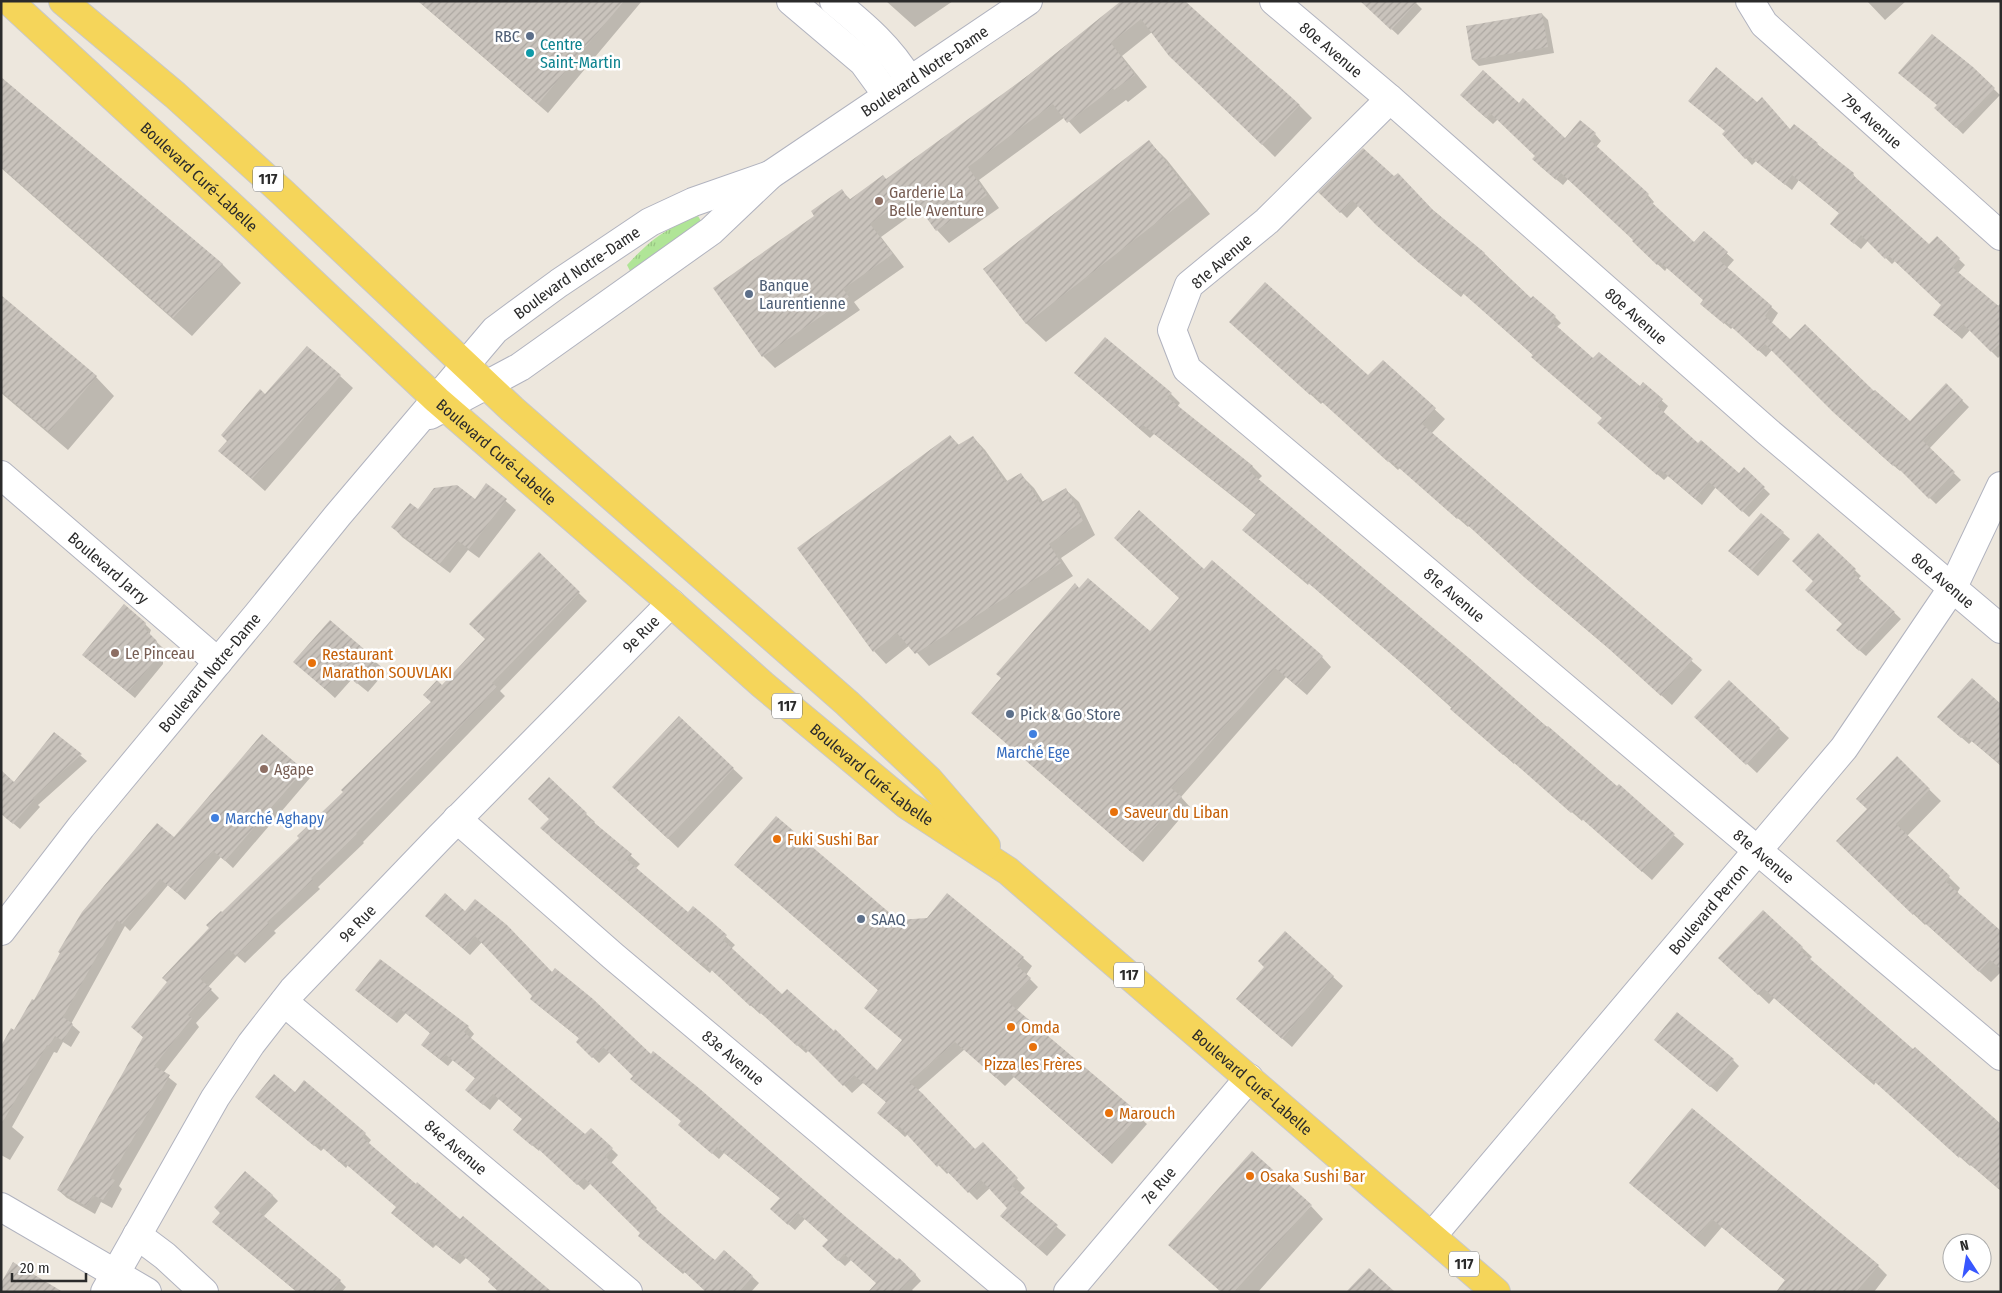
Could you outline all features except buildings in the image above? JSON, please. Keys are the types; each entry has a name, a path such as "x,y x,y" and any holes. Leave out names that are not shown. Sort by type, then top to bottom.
{"main road":[{"name":"Boulevard Curé-Labelle","path":"9,1 234,208 440,404 770,691 907,804 1008,872 1496,1292"},
{"name":"Boulevard Curé-Labelle","path":"64,1 175,95 259,171 465,366 793,655 929,780 1008,872"}],"street":[{"path":"791,1 863,62 887,95"},
{"path":"834,1 882,42 909,80"},
{"name":"Boulevard Notre-Dame","path":"2,931 72,838 338,515 418,421 440,404 486,385 520,367 711,231 770,175 1028,1"},
{"name":"80e Avenue","path":"1274,1 1390,99 1768,432 2001,628"},
{"name":"79e Avenue","path":"1750,1 1764,24 2001,236"},
{"name":"81e Avenue","path":"1390,99 1267,221 1190,285 1172,330 1187,369 2001,1056"},
{"name":"Boulevard Notre-Dame","path":"440,404 465,366 495,330 559,283 650,222 693,202 770,175"},
{"name":"Boulevard Jarry","path":"1,475 218,662"},
{"name":"Boulevard Perron","path":"1432,1236 1844,748 1953,588 2001,486"},
{"name":"9e Rue","path":"110,1282 215,1098 251,1044 284,1002 313,968 671,603"},
{"name":"83e Avenue","path":"458,819 613,956 1012,1292"},
{"name":"84e Avenue","path":"284,1002 628,1292"},
{"name":"7e Rue","path":"1068,1292 1249,1078"},
{"path":"1,1207 110,1282 147,1292"},
{"path":"137,1236 165,1256 204,1292"}],"green space":[{"path":"698,216 701,221 630,271 627,265 651,241 676,225"}],"place":[{"name":"RBC","path":"530,36"},
{"name":"Centre Saint-Martin","path":"530,53"},
{"name":"Garderie La Belle Aventure","path":"879,201"},
{"name":"Banque Laurentienne","path":"749,294"},
{"name":"Le Pinceau","path":"115,653"},
{"name":"Restaurant Marathon SOUVLAKI","path":"312,663"},
{"name":"Pick & Go Store","path":"1010,714"},
{"name":"Marché Ege","path":"1033,734"},
{"name":"Agape","path":"264,769"},
{"name":"Saveur du Liban","path":"1114,812"},
{"name":"Marché Aghapy","path":"215,818"},
{"name":"Fuki Sushi Bar","path":"777,839"},
{"name":"SAAQ","path":"861,919"},
{"name":"Omda","path":"1011,1027"},
{"name":"Pizza les Frères","path":"1033,1047"},
{"name":"Marouch","path":"1109,1113"},
{"name":"Osaka Sushi Bar","path":"1250,1176"}]}
